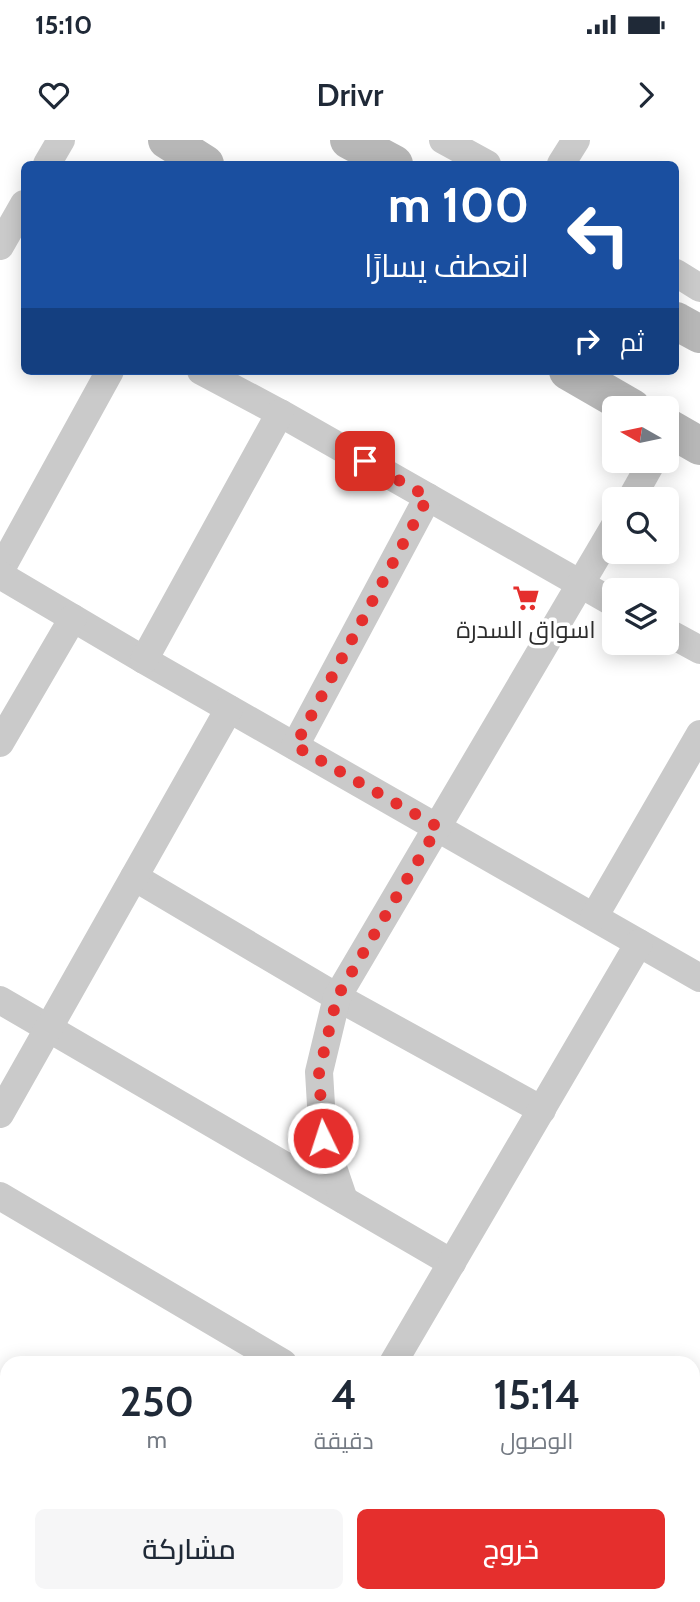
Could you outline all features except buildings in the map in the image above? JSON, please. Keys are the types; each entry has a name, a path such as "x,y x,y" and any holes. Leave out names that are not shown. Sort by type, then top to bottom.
{"main road":[{"path":"167,140 200,161"},
{"path":"349,140 388,161"},
{"path":"679,323 700,334"},
{"path":"575,375 611,396"}],"street":[{"path":"49,161 61,140"},
{"path":"443,140 482,161"},
{"path":"563,161 576,140"},
{"path":"0,246 21,209"},
{"path":"679,275 700,288"},
{"path":"108,375 0,573 144,660 700,978"},
{"path":"209,375 602,596"},
{"path":"144,660 280,413"},
{"path":"295,746 428,497"},
{"path":"344,1200 323,1138 319,1072 337,997 602,547"},
{"path":"0,743 73,618"},
{"path":"679,639 700,650"},
{"path":"0,1114 229,709"},
{"path":"594,917 700,734"},
{"path":"134,877 337,997 542,1110"},
{"path":"397,1356 639,943"},
{"path":"0,1000 452,1263"},
{"path":"0,1196 271,1356"}],"place":[{"name":"اسواق السدرة","path":"526,598"}],"route":[{"path":"323,1138 319,1072 337,997 438,827 295,746 428,497 365,461"}]}
